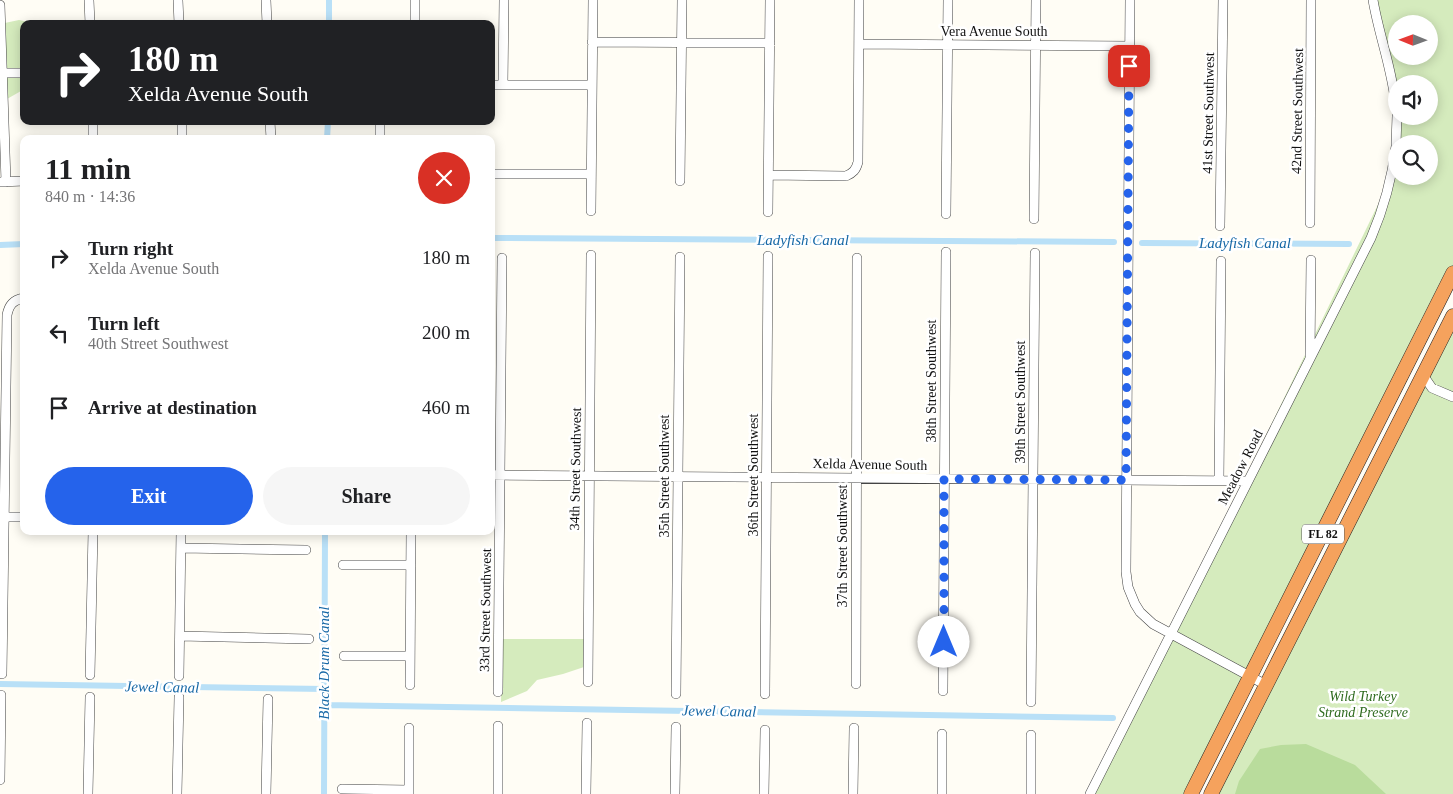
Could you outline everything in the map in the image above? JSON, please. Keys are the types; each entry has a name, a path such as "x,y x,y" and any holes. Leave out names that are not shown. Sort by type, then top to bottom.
{"highway":[{"name":"FL 82","path":"1191,794 1453,273"},
{"path":"1423,375 1420,360 1453,290"},
{"name":"FL 82","path":"1212,794 1453,316"}],"street":[{"path":"89,0 90,20"},
{"path":"178,0 178,20"},
{"path":"266,0 267,20"},
{"path":"415,0 415,20"},
{"path":"503,85 504,0"},
{"path":"591,211 593,0"},
{"path":"680,181 682,0"},
{"path":"768,212 770,0"},
{"path":"768,175 846,176 856,169 858,162 859,0"},
{"path":"946,214 948,0"},
{"path":"1034,219 1036,0"},
{"path":"1130,0 1126,480 1126,572 1128,587 1135,604 1146,618 1158,628 1266,685"},
{"name":"41st Street Southwest","path":"1220,226 1223,0"},
{"name":"42nd Street Southwest","path":"1310,223 1311,0"},
{"path":"1373,0 1390,75"},
{"path":"0,5 3,182 20,182"},
{"path":"592,42 770,43"},
{"name":"Vera Avenue South","path":"859,44 1130,46"},
{"path":"1,73 20,72"},
{"path":"495,85 592,85"},
{"path":"495,174 591,174"},
{"name":"Meadow Road","path":"1090,794 1310,359 1379,218 1390,185"},
{"name":"38th Street Southwest","path":"943,691 946,252"},
{"name":"39th Street Southwest","path":"1031,702 1035,253"},
{"name":"34th Street Southwest","path":"588,682 591,255"},
{"name":"36th Street Southwest","path":"765,694 768,256"},
{"name":"35th Street Southwest","path":"676,694 680,257"},
{"name":"33rd Street Southwest","path":"498,692 496,475 502,258"},
{"name":"37th Street Southwest","path":"856,684 857,258"},
{"path":"1310,359 1311,260"},
{"path":"1218,481 1221,261"},
{"path":"2,674 2,517 7,314 9,306 14,301 20,299"},
{"path":"1423,375 1432,388 1453,398"},
{"name":"Xelda Avenue South","path":"496,475 1248,481"},
{"path":"2,517 20,517"},
{"path":"90,675 93,535"},
{"path":"179,676 181,535"},
{"path":"410,685 411,535"},
{"path":"181,548 306,550"},
{"path":"343,566 410,565"},
{"path":"180,636 309,639"},
{"path":"344,656 410,656"},
{"path":"0,780 1,695"},
{"path":"88,794 90,697"},
{"path":"177,794 179,697"},
{"path":"266,794 268,699"},
{"path":"586,794 587,723"},
{"path":"498,726 498,794"},
{"path":"675,794 676,727"},
{"path":"342,790 409,792 409,728"},
{"path":"853,794 854,728"},
{"path":"764,794 765,730"},
{"path":"942,734 942,794"},
{"path":"1031,735 1031,794"}],"green space":[{"path":"1369,0 1453,0 1453,266 1187,794 1092,794 1388,182 1388,185 1438,185 1438,135 1395,135 1395,125 1438,125 1438,75 1388,75"},
{"path":"20,20 20,92 0,103 0,24"},
{"name":"Wild Turkey Strand Preserve","path":"1453,324 1453,794 1215,794"},
{"path":"502,639 589,639 590,649 584,667 537,680 527,691 501,702"},
{"path":"1306,744 1355,765 1386,794 1235,794 1239,781 1260,749 1281,745"}],"waterway":[{"name":"Black Drum Canal","path":"329,0 329,20"},
{"name":"Black Drum Canal","path":"327,135 328,125"},
{"name":"Ladyfish Canal","path":"495,238 1114,242"},
{"name":"Ladyfish Canal","path":"1142,243 1349,244"},
{"name":"Ladyfish Canal","path":"0,245 20,244"},
{"name":"Black Drum Canal","path":"324,794 325,535"},
{"name":"Jewel Canal","path":"0,684 325,689"},
{"name":"Jewel Canal","path":"324,705 1113,718"}],"route":[{"path":"944,642 944,479 1126,480 1129,66"}]}
